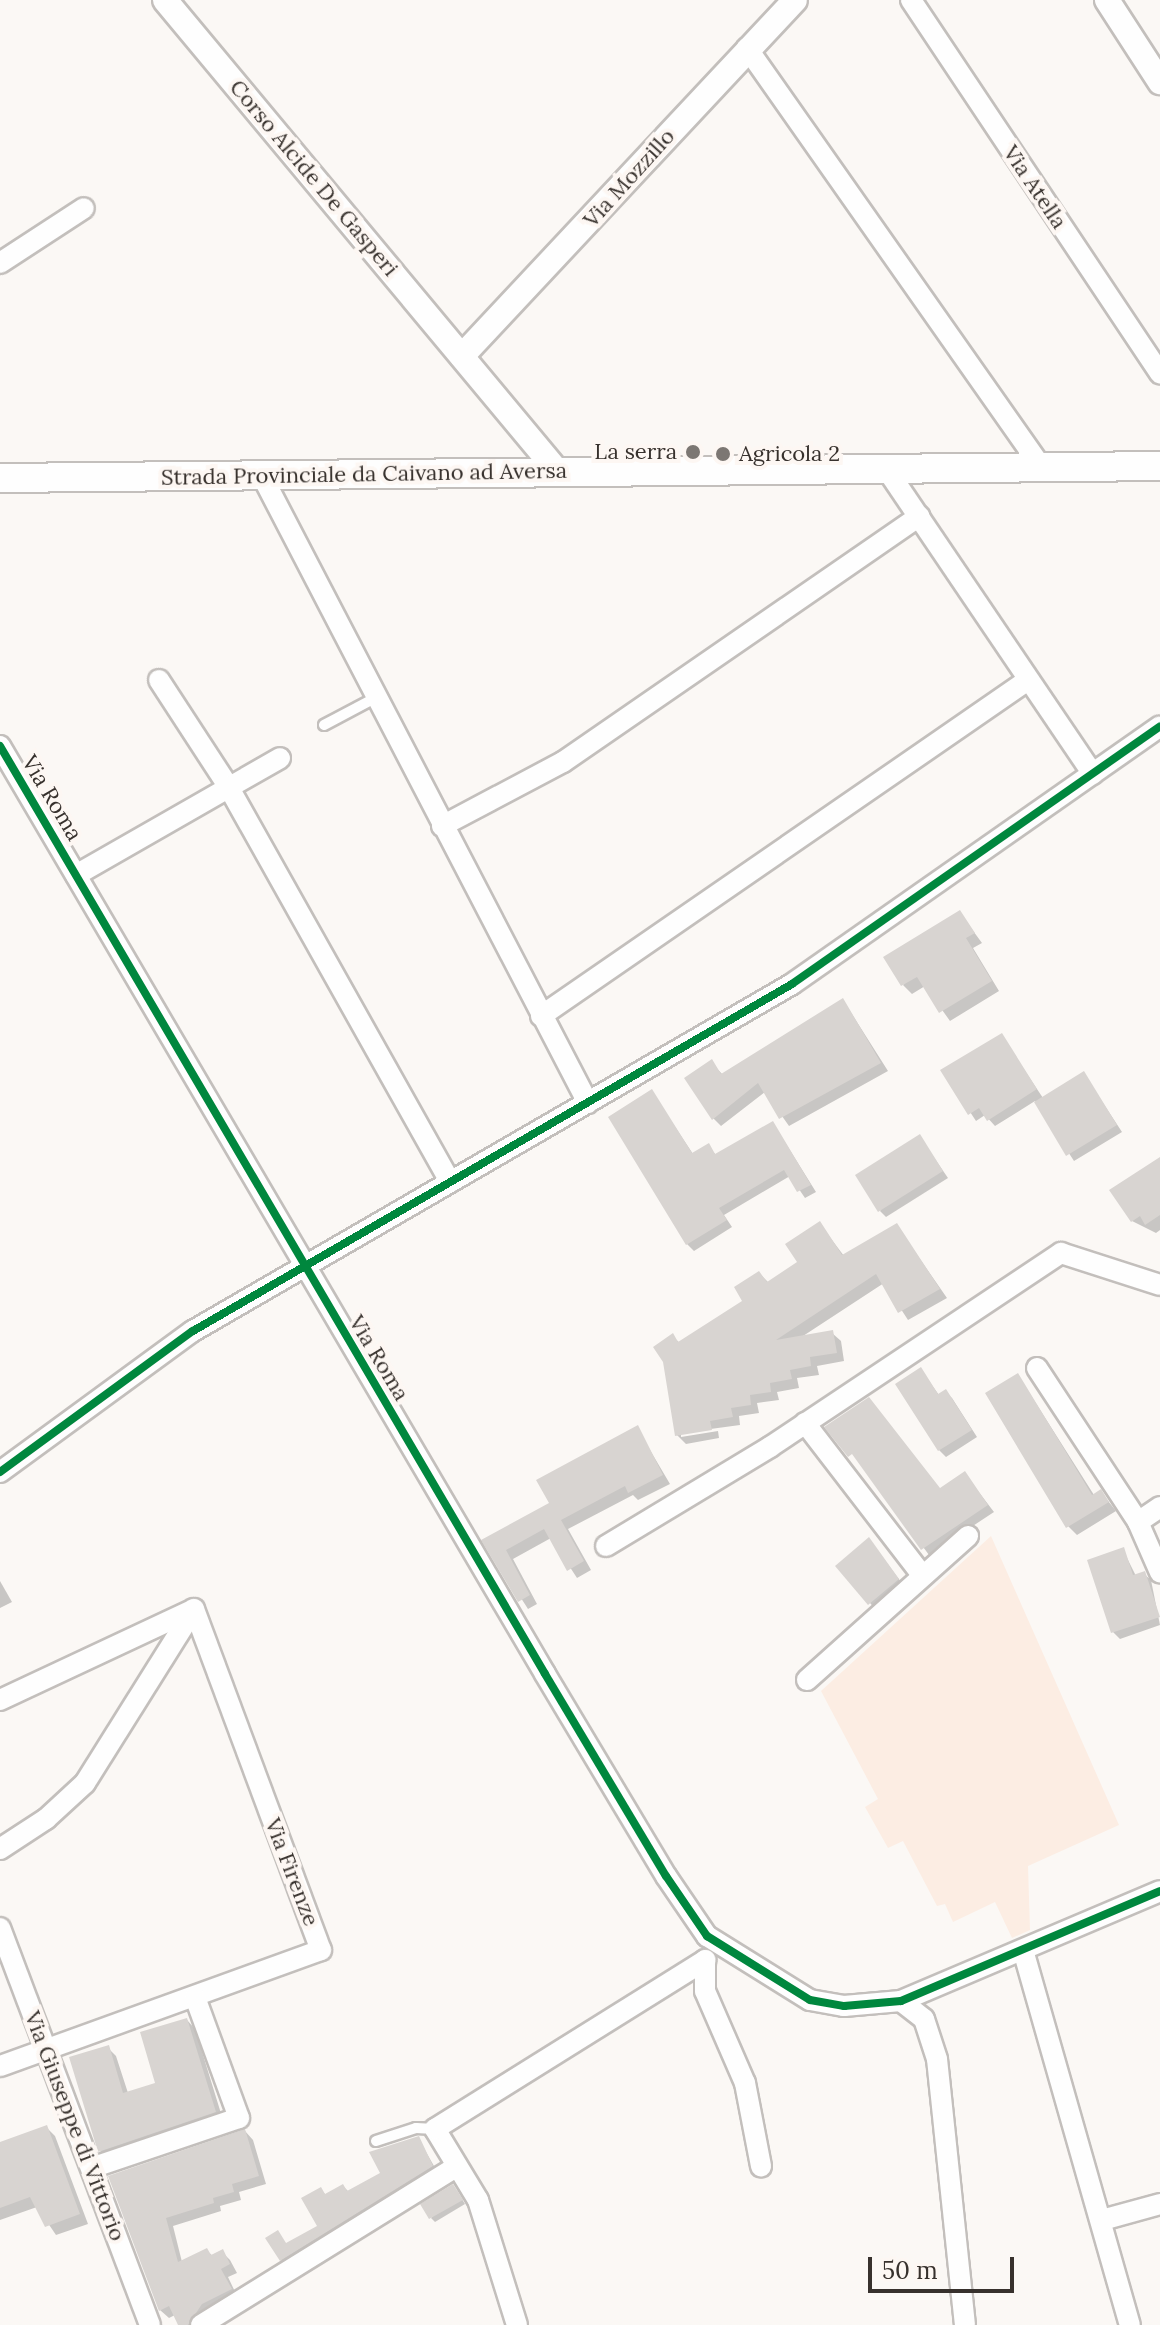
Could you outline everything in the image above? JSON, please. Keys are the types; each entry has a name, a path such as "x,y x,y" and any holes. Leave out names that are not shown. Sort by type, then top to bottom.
{"main road":[{"name":"Strada Provinciale da Caivano ad Aversa","path":"0,478 1160,466"}],"street":[{"name":"Corso Alcide De Gasperi","path":"165,0 558,472"},
{"name":"Via Mozzillo","path":"462,356 795,0"},
{"name":"Via Atella","path":"911,0 1160,374"},
{"path":"1107,0 1160,82"},
{"path":"747,48 1042,468"},
{"path":"0,263 84,208"},
{"path":"887,470 1093,774"},
{"path":"261,474 588,1103"},
{"path":"442,826 563,762 919,516"},
{"path":"159,680 228,786 450,1182"},
{"path":"541,1016 1028,680"},
{"path":"0,1472 193,1331 305,1270 450,1182 792,984 1160,726"},
{"name":"Via Roma","path":"0,746 305,1270 712,1953 751,1968 810,2000 844,2006 901,2001 1160,1891"},
{"path":"76,875 280,758"},
{"path":"606,1546 805,1423 1061,1253 1160,1285"},
{"path":"1037,1368 1138,1522 1160,1572"},
{"path":"805,1423 923,1576"},
{"path":"1138,1522 1160,1507"},
{"path":"807,1680 968,1536"},
{"path":"0,1700 194,1609"},
{"path":"0,1849 46,1819 85,1783 194,1609"},
{"name":"Via Firenze","path":"0,2066 321,1950 194,1609"},
{"name":"Via Giuseppe di Vittorio","path":"0,1928 45,2050 94,2167 150,2325"},
{"path":"1023,1950 1130,2325"},
{"path":"517,2325 478,2200 435,2129 712,1953"},
{"path":"712,1953 705,1991 745,2083 761,2166"},
{"path":"94,2167 239,2118 195,1997"},
{"path":"901,2001 924,2019 937,2059 965,2325"},
{"path":"201,2325 456,2167"},
{"path":"1102,2220 1160,2204"}],"lane":[{"path":"324,725 375,698"},
{"path":"376,2141 416,2128 435,2129"}],"shaded area":[{"path":"991,1536 1119,1825 1028,1866 1030,1930 1012,1938 995,1902 953,1922 945,1904 937,1906 903,1841 888,1848 865,1807 878,1799 821,1691"}],"building":[{"path":"960,910 975,933 966,938 992,981 939,1013 917,977 901,986 883,957"},
{"path":"843,998 881,1063 779,1119 758,1083 712,1120 684,1078 712,1059 721,1074"},
{"path":"1002,1033 1037,1089 987,1121 979,1108 968,1115 940,1070"},
{"path":"1084,1071 1117,1125 1066,1156 1034,1102"},
{"path":"652,1089 692,1153 709,1143 715,1154 773,1121 811,1185 797,1192 784,1170 719,1208 727,1220 686,1245 608,1117"},
{"path":"920,1134 943,1171 878,1212 855,1175"},
{"path":"1160,1157 1160,1215 1145,1225 1140,1216 1131,1222 1109,1190"},
{"path":"820,1221 842,1255 897,1223 940,1289 898,1313 876,1274 776,1340 833,1330 837,1353 810,1357 811,1366 790,1370 792,1379 770,1383 771,1392 750,1395 751,1405 731,1408 733,1417 710,1421 712,1430 675,1436 663,1362 653,1347 673,1333 678,1342 742,1301 734,1287 759,1271 767,1282 797,1262 785,1244"},
{"path":"921,1367 938,1394 946,1389 972,1430 938,1451 895,1384"},
{"path":"1018,1373 1092,1495 1101,1489 1109,1502 1066,1528 985,1393"},
{"path":"869,1397 940,1488 965,1471 988,1505 921,1550 852,1454 848,1457 824,1427"},
{"path":"638,1425 663,1475 628,1493 625,1486 561,1520 584,1561 567,1571 544,1529 506,1550 530,1595 518,1602 481,1540 549,1503 536,1480"},
{"path":"869,1537 899,1579 868,1605 835,1566"},
{"path":"1124,1547 1133,1575 1145,1571 1160,1617 1111,1633 1087,1560"},
{"path":"187,2018 216,2112 98,2152 69,2057 109,2045 123,2093 155,2083 140,2032"},
{"path":"47,2125 80,2214 45,2227 30,2197 0,2208 0,2142"},
{"path":"245,2129 259,2176 232,2184 234,2192 213,2198 214,2203 166,2218 178,2262 207,2248 211,2255 223,2249 230,2264 221,2269 232,2289 202,2304 188,2325 178,2325 169,2306 159,2311 108,2176"},
{"path":"419,2136 433,2166 280,2261 265,2238 278,2230 286,2243 317,2226 301,2198 321,2187 325,2194 343,2184 347,2191 380,2173 369,2152"},
{"path":"453,2184 463,2200 429,2219 420,2204"}],"cycle path":[{"path":"0,1472 193,1331 792,984 1160,726"},
{"path":"0,746 545,1674 666,1876 707,1936 810,2000 844,2006 901,2001 1160,1891"}],"place":[{"name":"La serra","path":"693,452"},
{"name":"Agricola 2","path":"723,454"}]}
